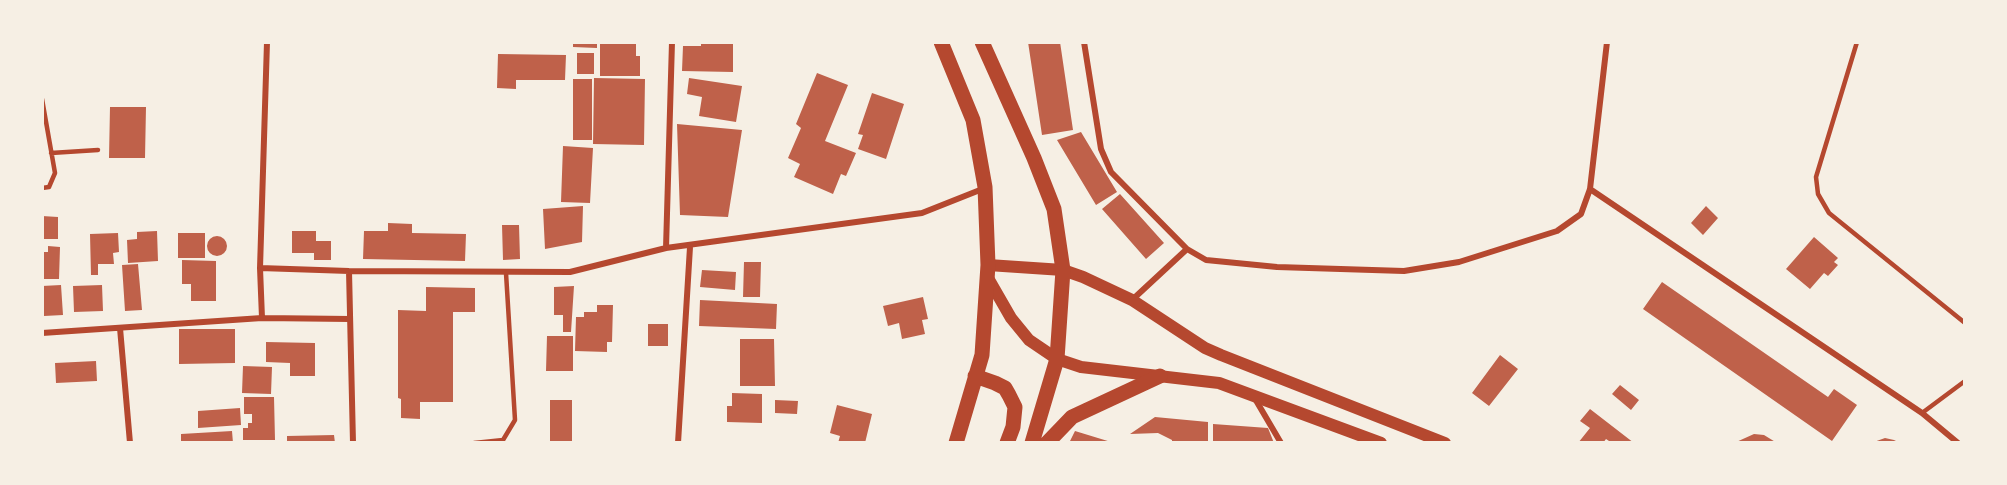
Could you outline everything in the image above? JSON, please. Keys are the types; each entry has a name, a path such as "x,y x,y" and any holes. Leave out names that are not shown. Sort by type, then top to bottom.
{"main road":[{"path":"941,42 973,120 985,188 988,271 982,355 956,443"},
{"path":"982,42 1034,158 1054,209 1063,270 1057,359 1032,443"},
{"path":"988,271 1063,270 1132,300 1205,348 1445,443"},
{"path":"988,271 1011,318 1029,340 1057,359 1081,367 1219,383 1381,443"},
{"path":"975,376 1005,388 1009,395 1014,407 1013,427 1007,443"},
{"path":"1047,443 1072,417 1160,376"}],"street":[{"path":"262,318 260,268 267,42"},
{"path":"666,248 672,42"},
{"path":"1084,42 1101,149 1111,172 1187,249 1206,260 1265,266 1404,271 1459,262 1557,231 1581,214 1590,189 1607,42"},
{"path":"260,268 349,271 570,272 666,248 690,247 922,213 985,188"},
{"path":"1590,189 1922,413 1958,443"},
{"path":"678,443 690,247"},
{"path":"1132,300 1187,249"},
{"path":"349,271 353,443"},
{"path":"42,333 262,318 350,319"},
{"path":"120,328 130,443"},
{"path":"1252,394 1281,443"}],"lane":[{"path":"1857,42 1816,177 1818,194 1829,213 1965,323"},
{"path":"42,99 55,173 49,187 42,188"},
{"path":"51,153 98,150"},
{"path":"474,443 503,440 515,420 506,273"},
{"path":"1922,413 1965,381"}],"building":[{"path":"573,42 597,42 597,48 573,47"},
{"path":"600,42 636,42 636,56 640,56 640,76 600,76"},
{"path":"701,42 733,42 733,72 682,71 683,46 701,46"},
{"path":"1028,42 1060,42 1073,130 1042,135"},
{"path":"577,53 594,53 594,74 577,74"},
{"path":"498,54 566,55 565,80 516,80 516,89 497,88"},
{"path":"817,73 848,85 825,141 856,153 846,176 841,174 833,194 794,177 800,164 788,158 801,128 796,124"},
{"path":"594,78 645,79 644,145 593,144"},
{"path":"689,78 742,86 736,122 699,116 702,97 687,94"},
{"path":"573,79 592,79 592,140 573,140"},
{"path":"872,93 904,104 886,159 858,149 863,135 858,134"},
{"path":"110,107 146,107 145,158 109,158"},
{"path":"677,124 742,130 728,217 680,215"},
{"path":"1081,132 1117,192 1096,205 1057,140"},
{"path":"563,146 593,148 590,203 561,202"},
{"path":"1120,194 1164,243 1146,259 1102,209"},
{"path":"583,206 582,242 545,249 543,209"},
{"path":"1706,206 1718,218 1703,235 1691,223"},
{"path":"42,216 58,217 58,239 42,239"},
{"path":"388,223 412,224 412,233 466,234 465,261 363,259 364,231 388,231"},
{"path":"502,225 519,225 520,259 503,260"},
{"path":"157,231 158,261 128,263 127,240 137,239 137,232"},
{"path":"292,231 316,231 316,241 331,241 331,260 314,260 314,253 292,253"},
{"path":"118,233 119,252 113,253 114,264 98,264 98,275 91,275 90,234"},
{"path":"178,233 205,233 205,258 178,258"},
{"path":"217,236 224,239 227,246 224,253 217,256 210,253 207,246 210,239"},
{"path":"1814,237 1838,258 1834,262 1838,265 1828,276 1824,273 1810,289 1786,269"},
{"path":"48,246 60,247 59,279 42,279 42,252 48,252"},
{"path":"182,260 216,261 216,301 191,301 191,284 182,284"},
{"path":"744,262 761,262 760,297 743,297"},
{"path":"138,264 142,310 125,311 122,265"},
{"path":"702,270 736,272 735,290 700,287"},
{"path":"1662,282 1828,397 1834,389 1857,405 1832,441 1643,309"},
{"path":"61,285 63,315 44,316 42,286"},
{"path":"102,285 103,311 74,312 73,286"},
{"path":"574,286 571,332 563,332 563,315 554,315 554,287"},
{"path":"426,287 475,288 475,312 453,312 453,402 420,402 420,419 401,418 401,399 398,398 398,310 426,311"},
{"path":"923,297 928,319 922,320 925,334 902,339 899,323 888,326 883,306"},
{"path":"700,300 777,304 776,329 699,326"},
{"path":"597,305 613,305 612,342 607,342 607,352 575,351 576,317 584,317 584,312 597,312"},
{"path":"648,324 668,324 668,346 648,346"},
{"path":"179,329 235,329 235,363 179,364"},
{"path":"547,336 573,336 573,371 546,371"},
{"path":"740,339 774,339 775,386 740,386"},
{"path":"266,342 315,343 315,376 290,376 290,363 266,362"},
{"path":"1500,355 1518,369 1489,406 1472,393"},
{"path":"96,361 97,381 56,383 55,363"},
{"path":"243,366 272,367 271,394 242,393"},
{"path":"1620,385 1639,400 1631,410 1612,394"},
{"path":"732,393 762,394 762,423 727,422 727,406 732,406"},
{"path":"244,397 274,397 275,440 243,440 243,428 248,428 248,423 252,423 252,414 244,414"},
{"path":"550,400 572,400 572,443 550,443"},
{"path":"775,400 798,401 797,414 775,413"},
{"path":"837,405 872,414 865,443 838,443 840,436 830,433"},
{"path":"240,408 241,425 198,428 198,411"},
{"path":"1590,409 1634,443 1612,443 1606,439 1603,443 1578,443 1590,428 1580,421"},
{"path":"1155,417 1208,422 1208,443 1172,443 1172,440 1158,433 1130,434"},
{"path":"1213,424 1268,428 1274,443 1213,443"},
{"path":"232,431 233,443 181,443 181,434"},
{"path":"1075,431 1111,442 1111,443 1069,443"},
{"path":"1754,434 1764,435 1777,443 1734,443"},
{"path":"334,435 335,443 287,443 287,436"},
{"path":"1885,438 1894,440 1900,443 1871,443"}]}
